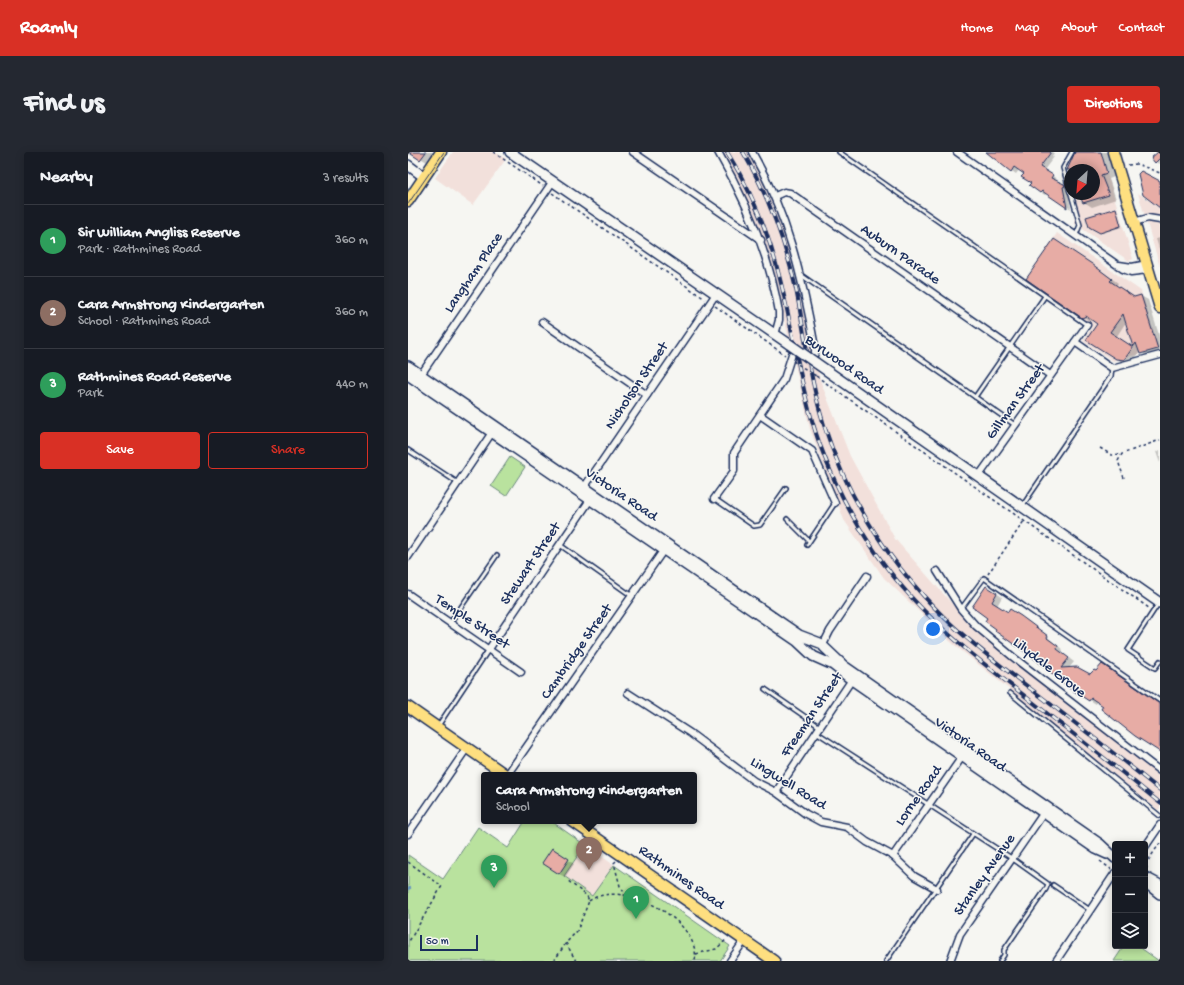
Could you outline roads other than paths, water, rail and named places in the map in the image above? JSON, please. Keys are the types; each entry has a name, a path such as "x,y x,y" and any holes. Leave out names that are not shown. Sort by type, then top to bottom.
{"main road":[{"path":"408,201 441,152"},
{"path":"1113,152 1160,308"},
{"path":"408,707 502,772"},
{"name":"Rathmines Road","path":"576,824 774,961"}],"street":[{"name":"Burwood Road","path":"510,152 775,335 814,360 978,477 1160,603"},
{"path":"633,152 761,240"},
{"path":"718,152 739,189 761,240 779,312 779,320 775,335"},
{"path":"752,152 775,196 788,230 801,275 815,347 814,360"},
{"path":"957,152 1117,264 1132,267 1148,267"},
{"path":"408,165 424,177"},
{"name":"Langham Place","path":"419,377 553,181"},
{"name":"Auburn Parade","path":"775,196 784,192 790,193 1050,375"},
{"path":"1134,222 1148,218 1160,220"},
{"name":"Nicholson Street","path":"582,489 716,294"},
{"path":"542,322 647,395"},
{"name":"Gillman Street","path":"978,477 1087,325"},
{"path":"1075,342 1112,368 1160,355"},
{"path":"714,499 734,471 734,453 784,379 792,358"},
{"name":"Victoria Road","path":"408,366 419,377 760,612 800,642 814,656 854,677 1045,810 1100,844 1112,856"},
{"name":"Victoria Road","path":"408,375 419,377"},
{"path":"760,415 812,451 835,503"},
{"path":"408,557 494,429"},
{"name":"Stewart Street","path":"489,649 592,496"},
{"name":"Cambridge Street","path":"508,772 667,547"},
{"name":"Lilydale Grove","path":"937,571 962,610 976,626 1013,657 1160,771"},
{"path":"814,656 823,656 825,652 822,645 867,576"},
{"name":"Temple Street","path":"408,594 521,672"},
{"name":"Victoria Road","path":"760,612 801,637 822,645 854,677"},
{"name":"Freeman Street","path":"776,792 854,677"},
{"name":"Lingwell Road","path":"628,693 690,733 754,781 776,792 806,814 821,822 847,827 868,842 893,856 914,876 937,889"},
{"path":"408,834 467,748"},
{"name":"Lorne Road","path":"893,856 964,754"},
{"name":"Stanley Avenue","path":"950,961 960,934 1013,859 1045,810"},
{"path":"1148,843 1160,825"},
{"path":"1056,961 1113,877"},
{"path":"1148,879 1160,886"},
{"path":"1148,884 1160,894"},
{"path":"730,961 744,941"}],"lane":[{"path":"839,152 1087,325"},
{"path":"1064,164 1072,152"},
{"path":"1064,165 1062,168 1064,174"},
{"path":"1072,200 1080,225 1076,235"},
{"path":"801,275 1015,425"},
{"path":"975,397 1045,296"},
{"path":"1022,507 1111,376 1112,368"},
{"path":"408,450 458,483"},
{"path":"714,499 754,526 760,525 786,488"},
{"path":"807,544 835,503"},
{"path":"787,519 809,541"},
{"path":"559,545 632,596"},
{"path":"450,623 497,555"},
{"path":"962,610 984,578 1160,701"},
{"path":"1160,603 1128,650 1155,668 1160,661"},
{"path":"437,727 489,649"},
{"path":"765,688 818,729 928,805 1013,859 1048,884 1004,950 1004,955 1000,961"},
{"path":"1010,693 1160,816"},
{"path":"886,961 937,889 973,834"},
{"path":"1053,885 1090,910"}],"tram line":[{"path":"408,204 444,152"}],"railway":[{"path":"727,152 749,192 772,249 787,309 801,378 820,445 828,466 848,507 871,545 897,581 912,598 962,646 1160,803"},
{"path":"743,152 768,202 787,253 796,289 815,392 824,425 846,480 859,507 875,532 910,580 930,603 962,634 1160,790"}],"place":[{"name":"Cara Armstrong Kindergarten","path":"589,870"},
{"name":"Rathmines Road Reserve","path":"494,888"},
{"name":"Sir William Angliss Reserve","path":"636,919"}]}
